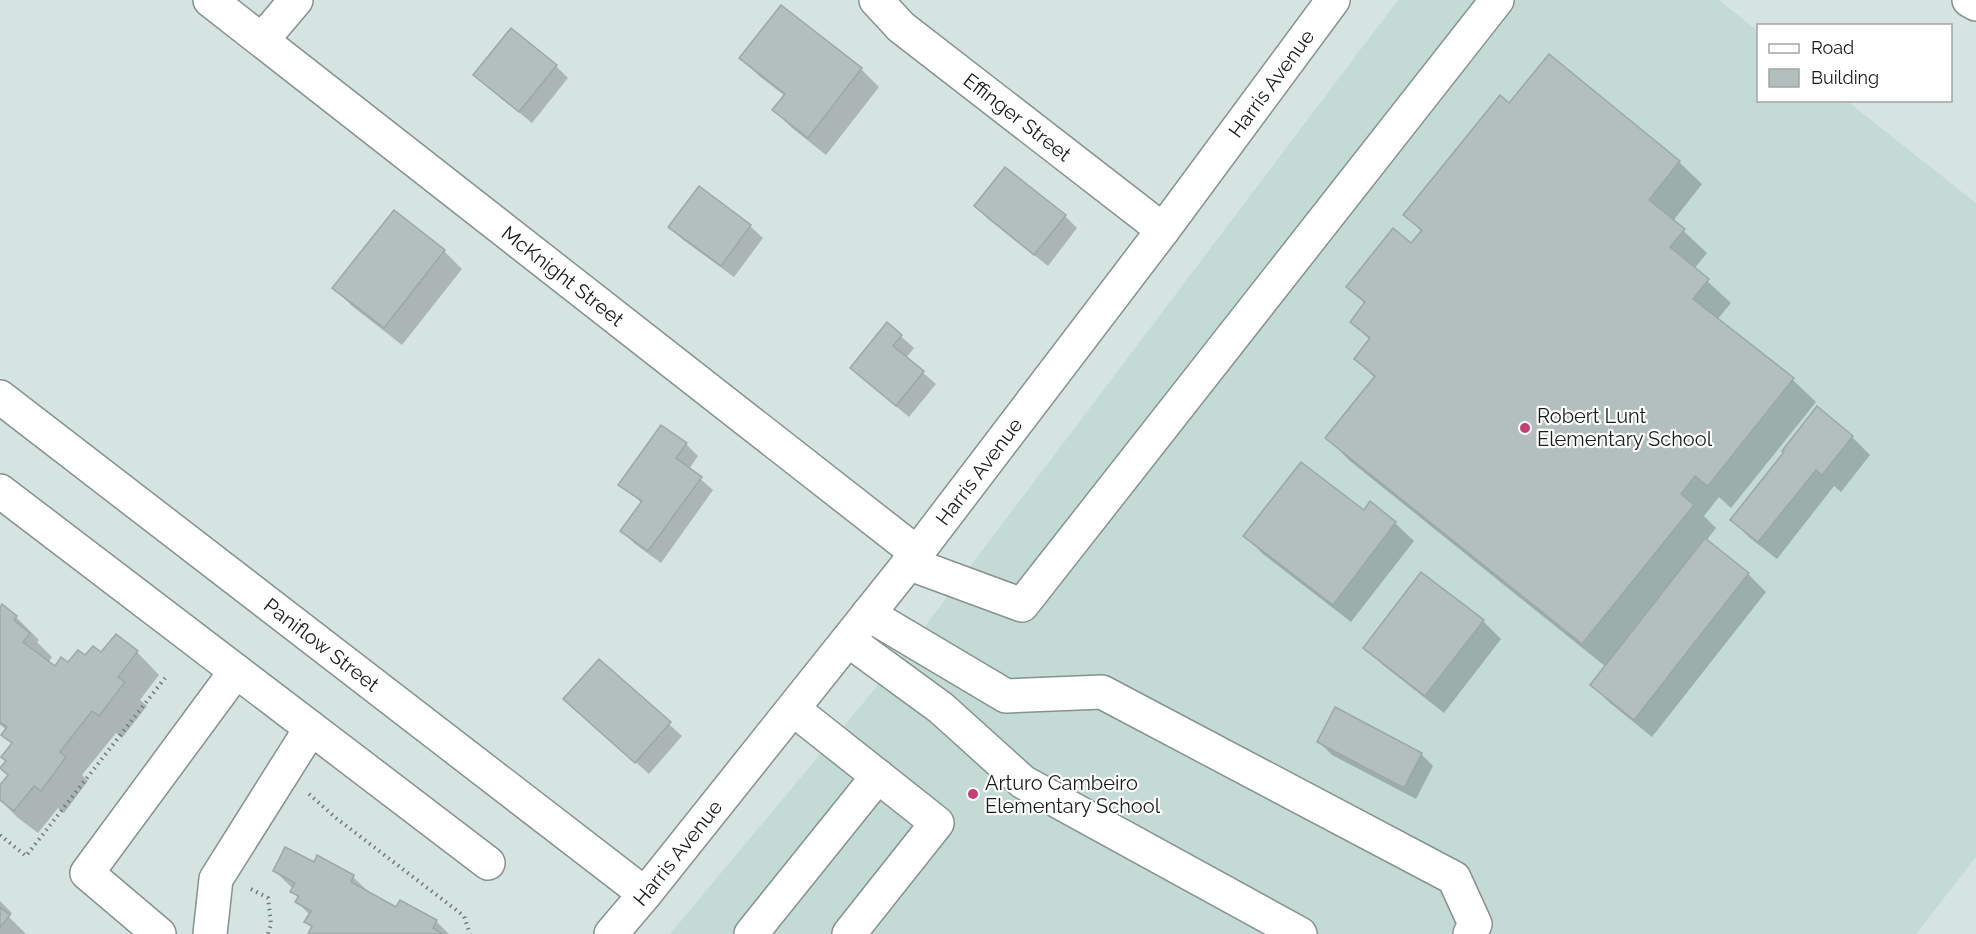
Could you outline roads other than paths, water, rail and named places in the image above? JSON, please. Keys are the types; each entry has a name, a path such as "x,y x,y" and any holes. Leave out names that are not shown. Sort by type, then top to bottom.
{"street":[{"name":"McKnight Street","path":"210,0 912,558 1022,604 1497,0"},
{"path":"262,40 296,0"},
{"name":"Effinger Street","path":"876,0 901,27 1163,230"},
{"name":"Harris Avenue","path":"611,934 912,558 1163,230 1333,0"},
{"path":"1970,0 1976,4"},
{"name":"Paniflow Street","path":"0,397 645,894"},
{"path":"0,491 488,863"},
{"path":"868,614 1006,696 1102,693 1454,878 1475,924 1470,934"},
{"path":"848,640 941,708 1023,782 1300,934"},
{"path":"159,934 87,873 236,671"},
{"path":"793,709 937,823 849,934"},
{"path":"210,934 216,879 311,728"},
{"path":"751,934 878,776"}],"place":[{"name":"Robert Lunt Elementary School","path":"1525,428"},
{"name":"Arturo Cambeiro Elementary School","path":"973,794"}]}
